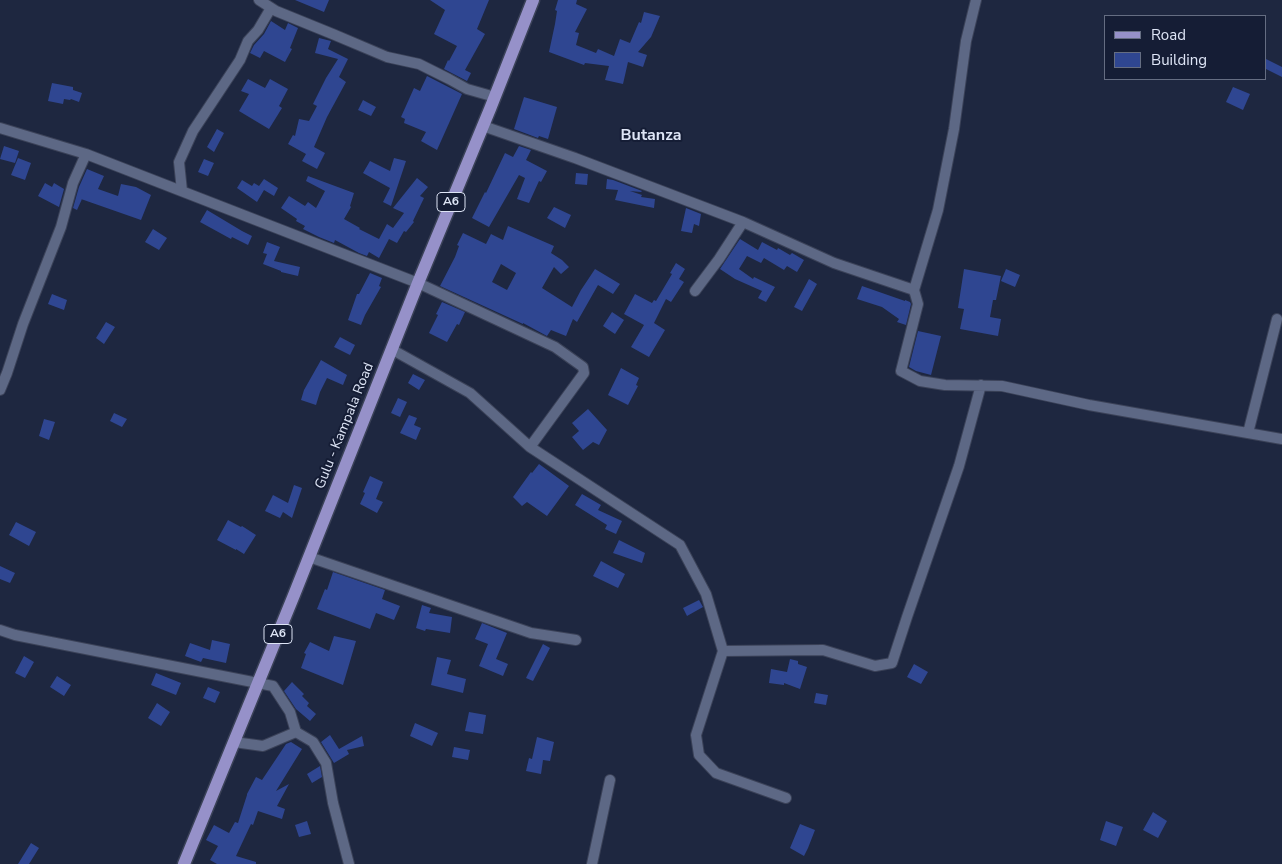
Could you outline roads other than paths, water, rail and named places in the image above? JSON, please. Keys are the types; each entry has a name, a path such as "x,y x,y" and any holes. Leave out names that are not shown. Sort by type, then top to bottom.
{"main road":[{"name":"Gulu - Kampala Road","path":"184,864 533,0"}],"street":[{"path":"259,0 276,11 387,56 419,64 467,89 494,97"},
{"path":"976,0 966,41 954,129 938,210 914,290 918,304 901,371 920,381 945,385 1002,386 1089,405 1282,439"},
{"path":"182,191 179,162 193,131 240,60 248,41 258,30 271,8"},
{"path":"483,126 575,158 743,222 834,263 914,290"},
{"path":"0,128 86,154 418,283 555,347 583,367 584,373 530,447"},
{"path":"0,390 23,324 61,227 73,183 86,154"},
{"path":"695,291 743,222"},
{"path":"1248,434 1277,318"},
{"path":"391,349 470,393 530,447 680,544 706,594 723,651 696,735 699,755 716,773 786,798"},
{"path":"723,651 823,650 875,666 892,664 959,466 982,385"},
{"path":"1269,437 1282,446"},
{"path":"309,557 531,632 576,640"},
{"path":"0,630 15,635 273,686 290,712 296,732 313,742 326,763 333,803 349,864"},
{"path":"234,742 263,746 296,732"},
{"path":"592,864 610,780"}],"district":[{"name":"Butanza","path":"651,136"}]}
